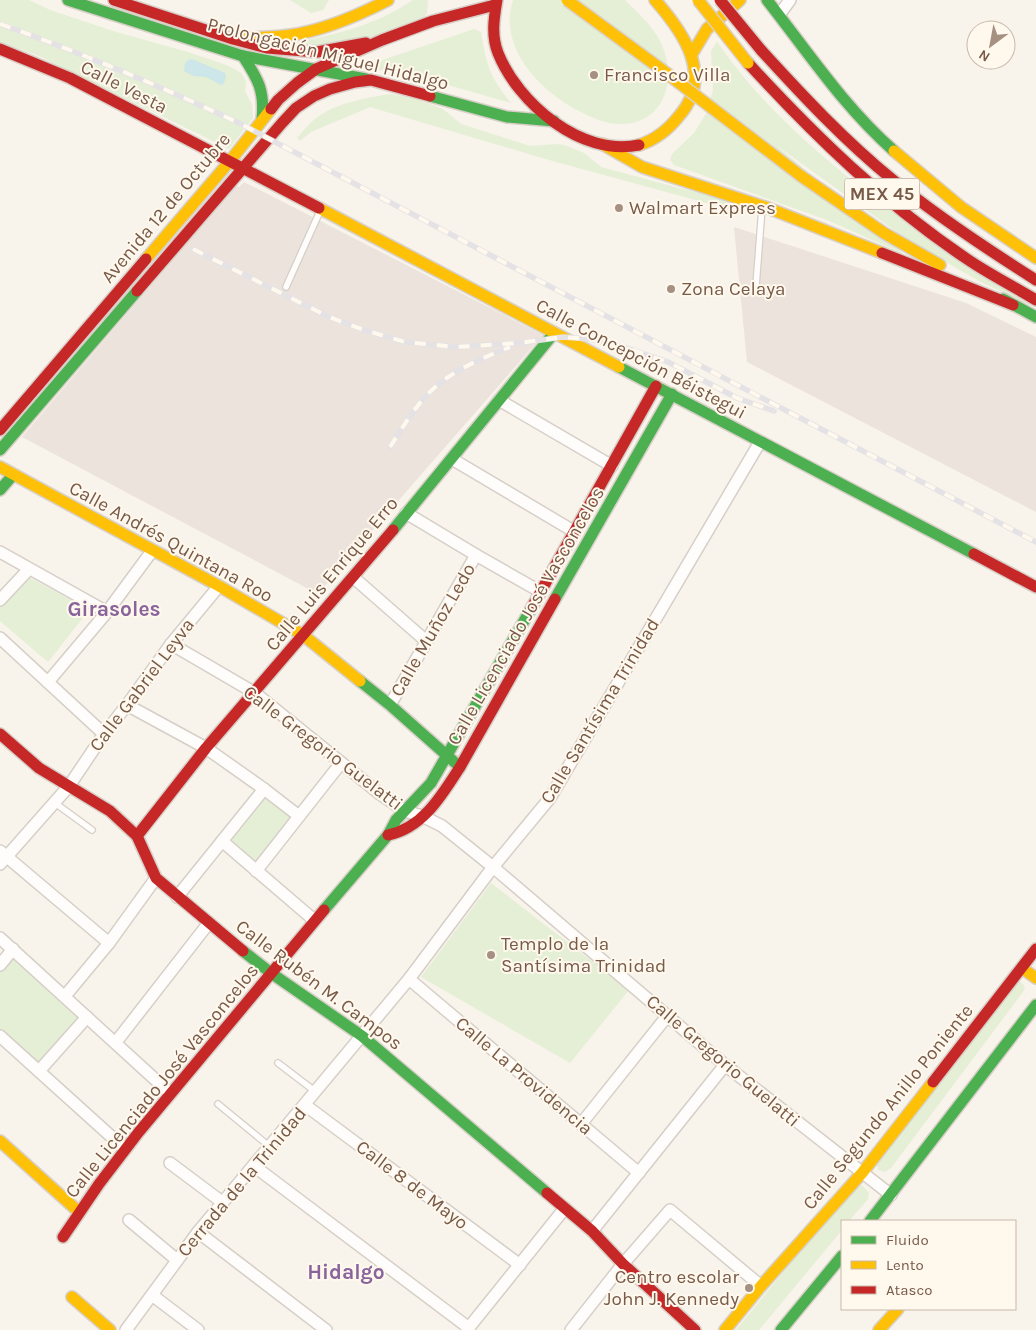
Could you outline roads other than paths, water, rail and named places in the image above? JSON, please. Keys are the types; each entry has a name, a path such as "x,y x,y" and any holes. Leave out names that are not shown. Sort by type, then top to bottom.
{"main road":[{"name":"Prolongación Miguel Hidalgo","path":"68,0 243,56 371,80 507,117 554,122"},
{"name":"Prolongación Miguel Hidalgo","path":"114,0 233,39 267,48 317,52 382,40 433,21 496,3"},
{"path":"233,39 292,35 348,20 388,0"},
{"path":"568,0 800,176 884,233 1036,317"},
{"path":"496,3 493,16 493,34 499,57 513,82 531,103 554,122 583,138 602,144 624,147 640,145 658,137 677,120 690,104 696,78 692,54 674,21 655,0"},
{"name":"MEX 45","path":"698,0 770,88 846,163 903,211 967,259 1036,300"},
{"name":"MEX 45","path":"720,0 762,50 822,115 857,149 913,197 977,244 1036,280"},
{"path":"692,54 707,29 740,0"},
{"path":"767,0 829,82 876,136 938,190 992,230 1036,258"},
{"name":"Avenida 12 de Octubre","path":"0,430 230,161 278,100 316,69 382,40"},
{"name":"Calle Vesta","path":"0,50 70,78 230,161"},
{"path":"243,56 258,79 264,100 262,119"},
{"name":"Avenida 12 de Octubre","path":"0,450 283,122 308,100 352,82 371,80"},
{"path":"602,144 642,167 762,206 1013,305"},
{"path":"258,150 258,166 266,180"},
{"name":"Calle Concepción Béistegui","path":"230,161 1036,587"},
{"name":"Calle Luis Enrique Erro","path":"137,836 206,748 255,693 452,459 554,333"},
{"name":"Calle Licenciado José Vasconcelos","path":"63,1237 125,1149 170,1093 314,920 388,835 396,820 431,783 575,532 656,386"},
{"name":"Calle Licenciado José Vasconcelos","path":"388,835 407,830 422,816 444,791 460,767 672,394"},
{"name":"Calle Andrés Quintana Roo","path":"0,468 219,586 303,636 390,705 460,767"},
{"path":"0,490 13,475"},
{"name":"Calle Rubén M. Campos","path":"0,734 39,768 110,811 137,836 156,878 177,897 271,974 362,1036 565,1208 695,1330"},
{"name":"Calle Segundo Anillo Poniente","path":"725,1330 761,1286 862,1173 1036,949"},
{"path":"1022,968 1036,978"},
{"path":"871,1220 1036,1005"},
{"path":"0,1140 79,1212"},
{"path":"781,1330 841,1257"},
{"path":"72,1297 103,1328"},
{"path":"879,1330 897,1310"}],"street":[{"path":"779,15 790,0"},
{"path":"499,400 612,466"},
{"name":"Calle Santísima Trinidad","path":"362,1036 409,979 493,867 550,798 760,442"},
{"path":"452,459 575,532"},
{"path":"406,513 540,592"},
{"path":"48,682 107,612 152,551"},
{"path":"0,552 107,612"},
{"name":"Calle Muñoz Ledo","path":"390,705 476,556"},
{"path":"0,600 29,569"},
{"path":"353,577 426,641"},
{"name":"Calle Gabriel Leyva","path":"2,857 69,786 104,734 170,644 219,586"},
{"path":"0,638 104,734"},
{"name":"Calle Gregorio Guelatti","path":"170,644 255,693 405,811 422,816 442,826 493,867 725,1065 891,1196"},
{"path":"127,705 206,748 299,816"},
{"path":"256,871 342,763"},
{"path":"177,897 264,789"},
{"path":"222,841 314,920"},
{"path":"2,857 109,942"},
{"path":"65,996 109,942 156,878"},
{"path":"116,1042 208,924"},
{"path":"0,938 170,1093"},
{"path":"0,965 14,950"},
{"name":"Calle La Providencia","path":"409,979 638,1173"},
{"path":"581,1124 668,1015"},
{"path":"39,1071 87,1018"},
{"path":"0,1036 125,1149"},
{"name":"Cerrada de la Trinidad","path":"126,1330 222,1202 362,1036"},
{"path":"592,1232 725,1065"},
{"name":"Calle 8 de Mayo","path":"305,1105 520,1264"},
{"path":"170,1163 222,1202"},
{"path":"254,1166 468,1329 565,1208"},
{"path":"571,1330 623,1264 670,1210 761,1286"},
{"path":"129,1220 177,1260"},
{"path":"198,1232 326,1330"},
{"path":"152,1295 198,1330"}],"lane":[{"path":"756,286 762,206"},
{"path":"286,286 321,209"},
{"path":"54,803 92,830"},
{"path":"278,1063 316,1092"},
{"path":"218,1104 269,1146"}],"water":[{"path":"192,59 225,73 224,83 221,85 206,77 193,76 184,71 185,63"}],"railway":[{"path":"0,24 122,71 241,124 1036,542"},
{"path":"193,249 329,317 405,342 456,347 519,343 563,337 589,339 624,347 668,362 737,398 774,411"},
{"path":"390,447 416,408 435,387 465,367 510,347"}],"place":[{"name":"Francisco Villa","path":"594,75"},
{"name":"Walmart Express","path":"619,208"},
{"name":"Zona Celaya","path":"671,289"},
{"name":"Templo de la Santísima Trinidad","path":"491,955"},
{"name":"Centro escolar John J. Kennedy","path":"749,1288"}],"district":[{"name":"Girasoles","path":"114,609"},
{"name":"Hidalgo","path":"346,1272"}]}
